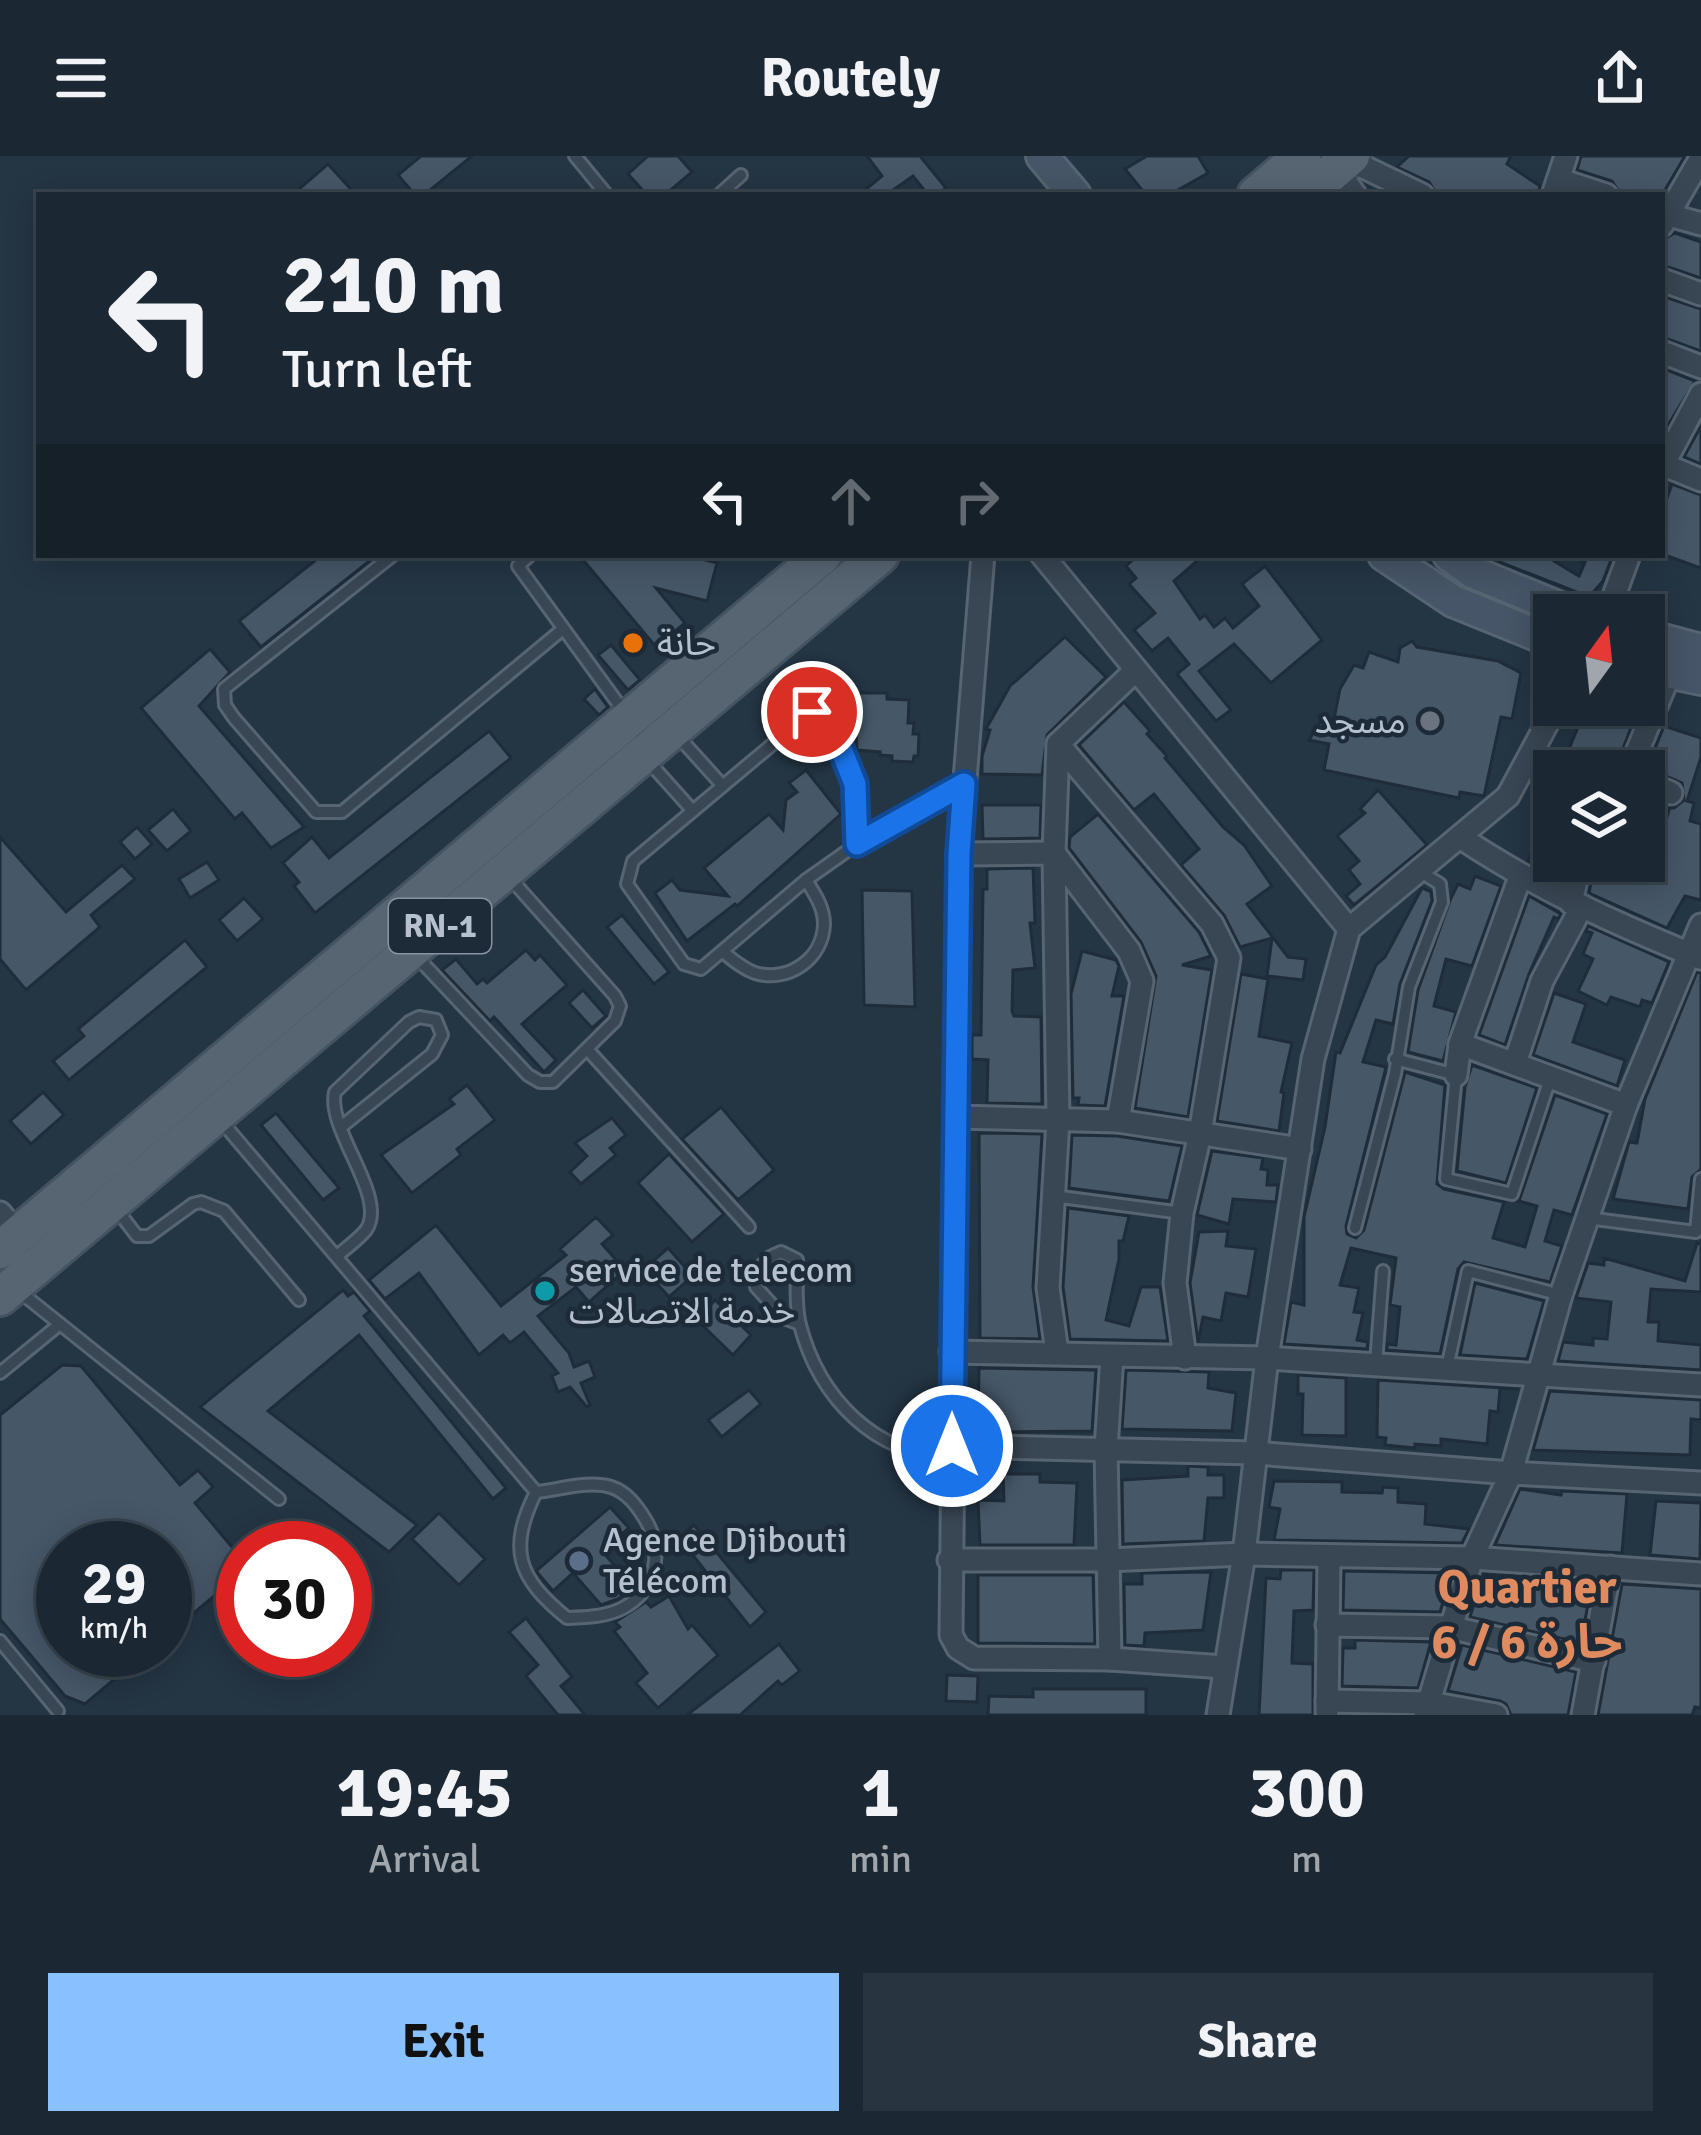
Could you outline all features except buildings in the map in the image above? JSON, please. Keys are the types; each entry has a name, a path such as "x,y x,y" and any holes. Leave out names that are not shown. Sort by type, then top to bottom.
{"main road":[{"path":"1054,160 1073,192"},
{"path":"1265,192 1338,167"},
{"path":"1309,192 1338,167"},
{"name":"RN-1","path":"12,1257 112,1202 205,1101 410,951 504,872 649,739 820,558"},
{"name":"RN-1","path":"12,1257 876,558"},
{"path":"1388,558 1453,601 1533,633"},
{"path":"1468,561 1535,594"},
{"path":"1665,641 1701,650"}],"street":[{"path":"1556,188 1566,156"},
{"path":"1665,216 1701,158"},
{"path":"1338,167 1413,192"},
{"path":"1665,218 1701,224"},
{"path":"1665,281 1701,294"},
{"path":"1665,353 1701,367"},
{"path":"1665,460 1701,394"},
{"path":"1665,466 1701,480"},
{"path":"982,558 959,854 951,1635 974,1658 1224,1666"},
{"path":"1044,558 1349,929"},
{"path":"1615,594 1628,558"},
{"path":"1057,1352 1048,1288 1058,1120 1054,853 1058,744 1136,670"},
{"path":"1638,750 1672,673"},
{"path":"1218,1715 1313,1059 1349,929 1508,796 1546,726"},
{"path":"1058,744 1224,942 1229,958 1182,1213 1175,1283 1185,1358"},
{"path":"1665,791 1671,793"},
{"path":"1460,837 1520,877 1695,955"},
{"path":"959,854 1054,853"},
{"path":"1054,853 1130,951 1142,981 1118,1121"},
{"path":"1456,1075 1460,1044 1520,877"},
{"path":"1515,1063 1542,981 1576,905 1578,882"},
{"path":"1427,1709 1472,1558 1511,1473 1562,1295 1626,1105 1695,955 1701,925"},
{"path":"1460,1044 1626,1105"},
{"path":"956,1117 1118,1121 1300,1149"},
{"path":"952,1352 1267,1358 1701,1385"},
{"path":"1110,1660 1106,1449 1112,1356"},
{"path":"952,1451 1255,1453 1701,1483"},
{"path":"950,1560 1244,1554 1472,1558 1701,1574"},
{"path":"1329,1557 1327,1708 1496,1715"},
{"path":"1583,1715 1610,1567"},
{"path":"1327,1625 1449,1627 1594,1661"}],"lane":[{"path":"575,156 605,192"},
{"path":"722,192 741,175"},
{"path":"389,558 224,689 225,705 234,718 316,812 342,812 562,629"},
{"path":"509,558 649,739 692,810"},
{"path":"518,566 527,558"},
{"path":"857,844 855,784 830,721 823,713 806,714 633,861 626,884 684,964 701,969 806,880 857,844 964,784"},
{"path":"649,739 722,785"},
{"path":"1355,1228 1371,1180 1408,987 1442,902 1440,884 1419,871"},
{"path":"410,951 528,1075 540,1082 554,1082 615,1021 620,1006 504,872"},
{"path":"723,952 759,975 785,974 808,961 824,925 818,899 806,880"},
{"path":"337,1256 367,1228 372,1212 340,1127 332,1103 334,1092 409,1022 419,1017 436,1020 442,1035 432,1054 340,1127"},
{"path":"587,1048 749,1227"},
{"path":"1395,1059 1456,1075 1447,1179 1512,1194 1550,1077"},
{"path":"205,1101 536,1492"},
{"path":"1587,1218 1696,1232 1701,1179"},
{"path":"1052,1196 1182,1213"},
{"path":"112,1202 137,1236 149,1237 193,1204 202,1202 224,1211 299,1300"},
{"path":"800,1324 784,1318 756,1287 756,1271 781,1252 797,1260 800,1324 824,1383 864,1430 921,1456 952,1451"},
{"path":"12,1257 60,1324 279,1499"},
{"path":"1376,1365 1383,1271"},
{"path":"1447,1372 1468,1271 1562,1295"},
{"path":"0,1373 60,1324"},
{"path":"611,1487 634,1501 656,1537 658,1555 636,1600 598,1617 567,1618 549,1603 518,1556 536,1492 611,1487"},
{"path":"0,1641 58,1711"}],"place":[{"name":"حانة","path":"633,643"},
{"name":"مسجد","path":"1430,721"},
{"name":"service de telecom خدمة الاتصالات","path":"545,1291"},
{"name":"Agence Djibouti Télécom","path":"579,1561"}],"district":[{"name":"Quartier 6 / حارة 6","path":"1527,1614"}],"route":[{"path":"812,712 823,713 830,721 855,784 857,844 964,784 959,854 952,1446"}]}
